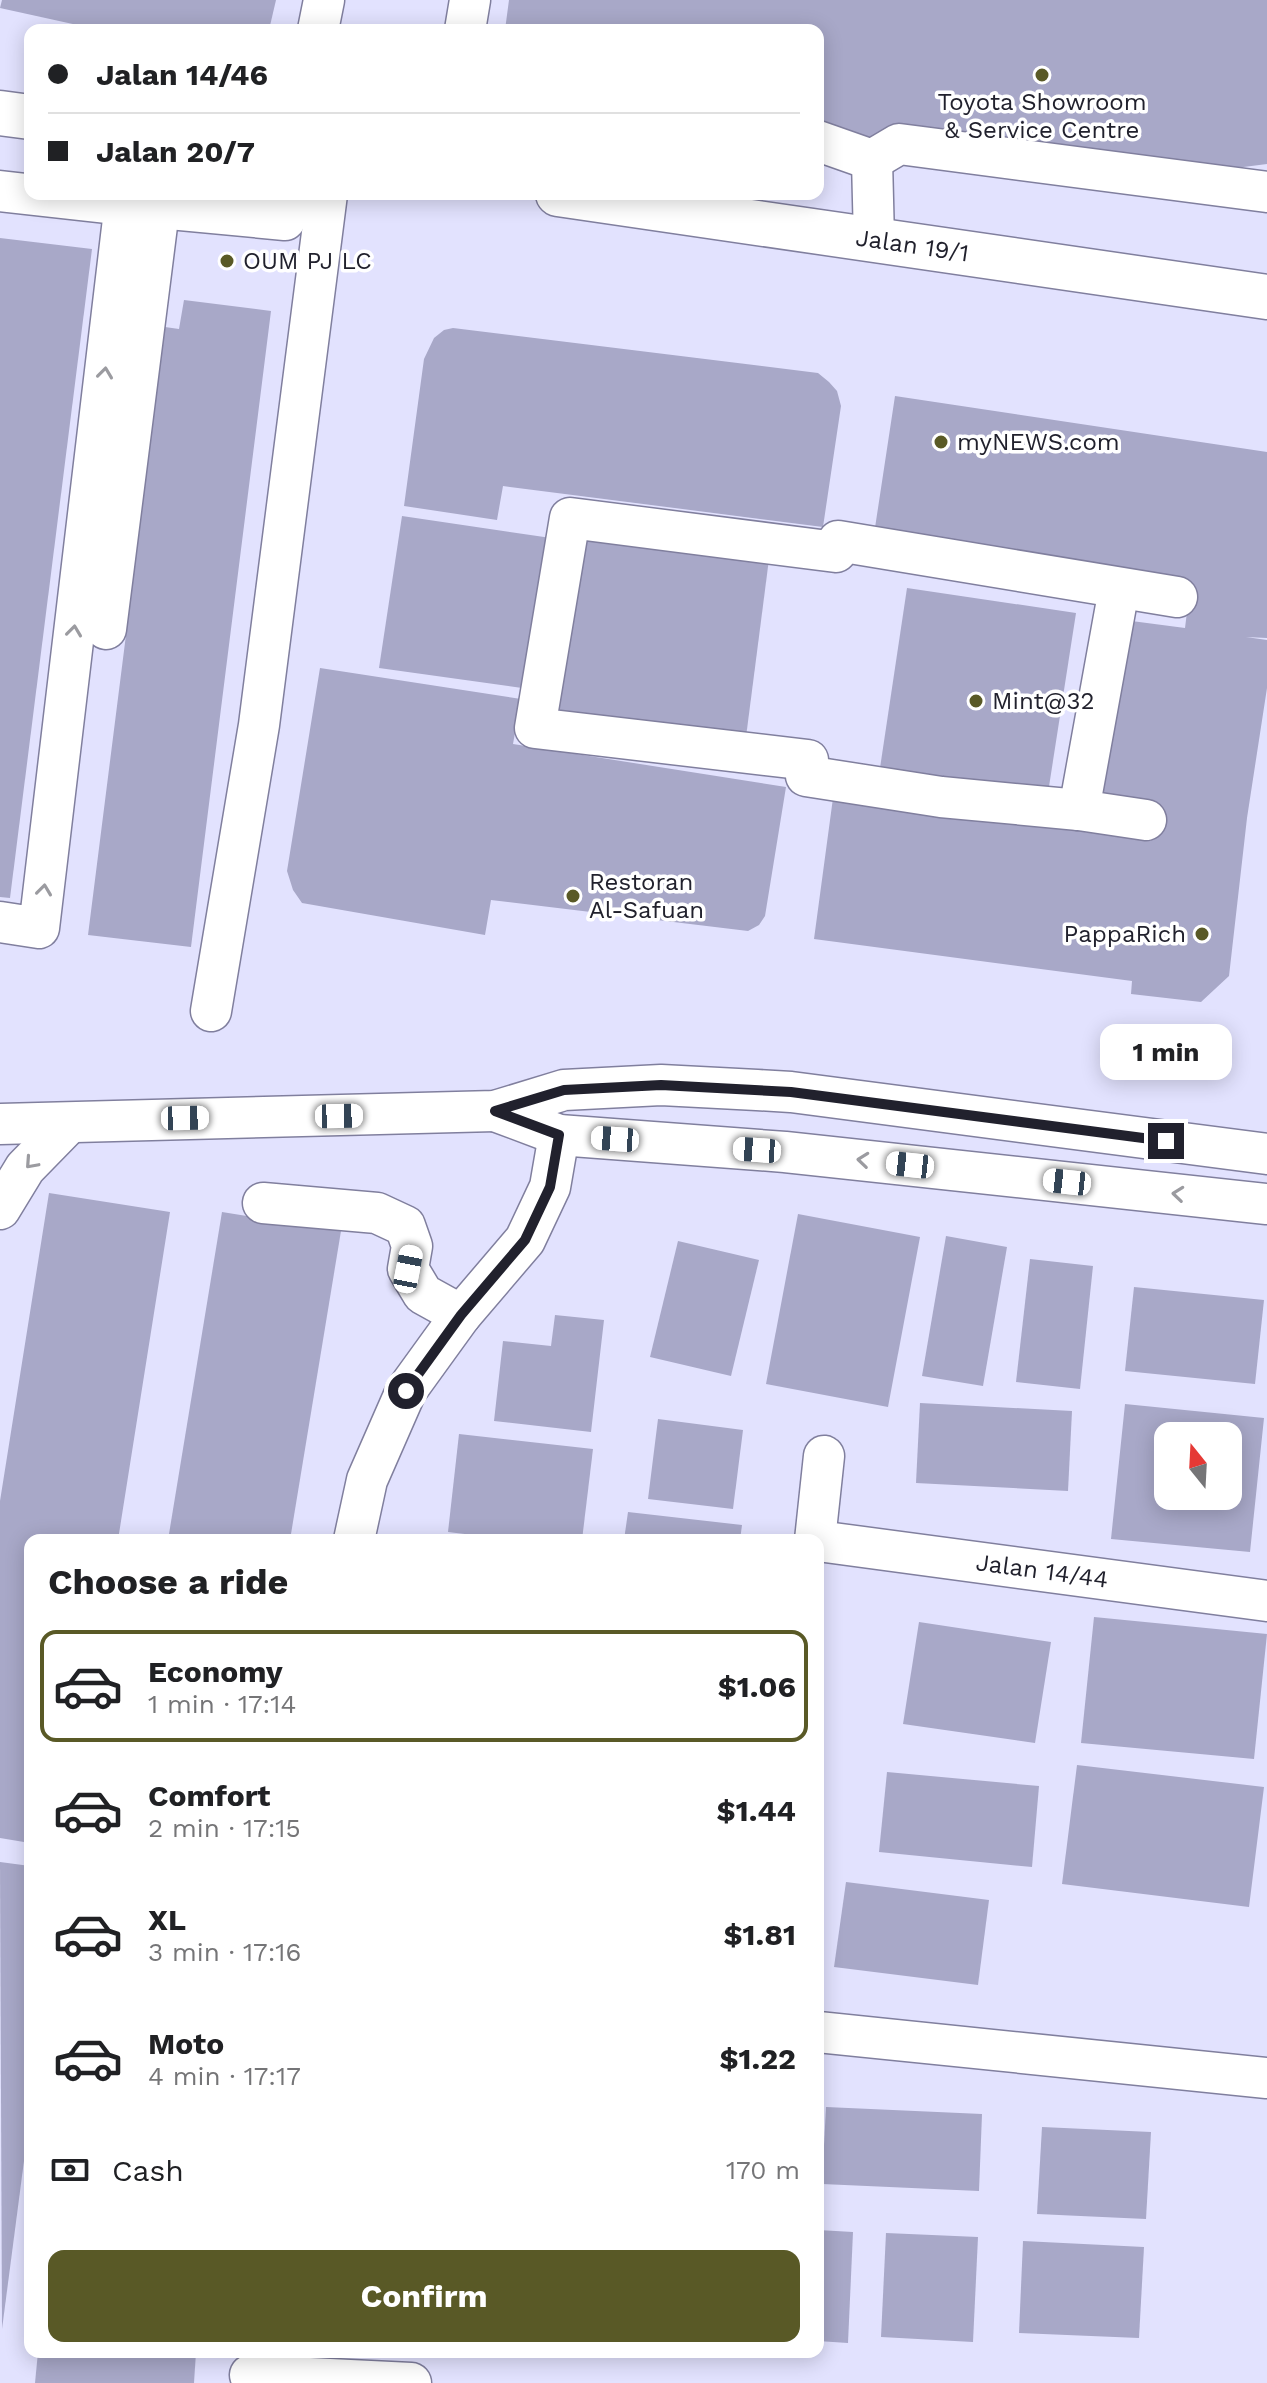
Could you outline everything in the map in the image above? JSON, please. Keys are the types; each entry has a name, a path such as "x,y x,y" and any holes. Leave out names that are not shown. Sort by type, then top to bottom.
{"main road":[{"path":"0,113 24,116"},
{"name":"Jalan 19/1","path":"599,200 1267,297"}],"street":[{"path":"319,24 324,0"},
{"path":"466,24 470,0"},
{"path":"824,143 872,160"},
{"path":"872,160 899,144 1267,192"},
{"path":"872,160 874,240"},
{"path":"0,191 24,193"},
{"path":"143,200 285,220 289,200"},
{"path":"106,629 143,200"},
{"path":"0,922 39,928 143,200"},
{"path":"211,1011 259,725 326,200"},
{"path":"1146,820 1079,810 941,797 807,768 535,728 570,518 837,547 1177,597"},
{"path":"1079,810 1119,589"},
{"path":"0,1124 495,1111 564,1090 661,1085 791,1092 1265,1153"},
{"path":"495,1111 559,1135 785,1152 1263,1204"},
{"path":"0,1209 25,1168 69,1123"},
{"path":"355,1534 367,1480 406,1391 461,1315 525,1240 550,1187 559,1135"},
{"path":"263,1203 377,1213 405,1226 412,1246 408,1269 423,1294 461,1315"},
{"name":"Jalan 14/44","path":"818,1534 824,1456"},
{"name":"Jalan 14/44","path":"824,1542 1267,1601"},
{"path":"824,2033 1267,2078"},
{"path":"250,2370 411,2383"}],"building":[{"path":"2,0 276,0 270,24 73,24 0,8"},
{"name":"Toyota Showroom & Service Centre","path":"509,0 1267,0 1267,164 1228,169 842,135 824,124 824,24 506,24"},
{"path":"0,238 92,249 10,898 0,897"},
{"path":"184,300 271,311 191,947 88,935 165,327 179,329"},
{"path":"453,328 818,373 837,391 841,406 823,527 503,486 497,520 404,506 424,359 434,338 444,330"},
{"path":"895,396 1267,452 1267,638 1246,637 1267,640 1267,688 1247,818 1229,976 1201,1002 1131,994 1132,981 814,939 833,798 1151,841 1155,805 1097,798 1124,620 1185,628 1190,588 873,541"},
{"path":"402,516 551,538 529,689 379,668"},
{"path":"579,534 769,559 746,737 555,712"},
{"name":"Mint@32","path":"907,588 1076,613 1048,793 880,768"},
{"path":"320,668 521,699 513,744 786,787 765,916 759,925 748,931 491,900 485,935 302,903 293,890 287,871"},
{"path":"49,1193 170,1212 119,1534 24,1534 24,1842 0,1838 0,1501"},
{"path":"222,1212 341,1231 291,1534 169,1534"},
{"path":"798,1214 920,1237 888,1407 766,1384"},
{"path":"946,1236 1007,1247 983,1386 922,1376"},
{"path":"678,1241 759,1260 731,1376 650,1357"},
{"path":"1030,1259 1093,1266 1080,1389 1016,1382"},
{"path":"1134,1287 1264,1300 1255,1384 1125,1371"},
{"path":"555,1315 604,1320 591,1432 494,1421 503,1341 551,1346"},
{"path":"920,1403 1072,1411 1068,1491 916,1483"},
{"path":"1125,1404 1264,1418 1250,1552 1111,1539"},
{"path":"658,1419 743,1430 733,1509 648,1499"},
{"path":"459,1434 593,1449 583,1534 448,1532"},
{"path":"628,1512 742,1525 741,1534 625,1534"},
{"path":"1094,1617 1267,1634 1254,1759 1081,1743"},
{"path":"919,1622 1051,1642 1035,1743 903,1724"},
{"path":"1077,1765 1264,1787 1249,1907 1062,1884"},
{"path":"887,1772 1039,1786 1032,1867 879,1852"},
{"path":"0,1862 24,1865 24,2161 2,2329"},
{"path":"846,1882 989,1900 978,1985 834,1967"},
{"path":"826,2107 982,2114 979,2191 824,2184"},
{"path":"1042,2127 1151,2132 1146,2219 1037,2214"},
{"path":"824,2230 853,2232 848,2343 824,2341"},
{"path":"886,2233 978,2237 973,2342 881,2337"},
{"path":"1023,2241 1144,2247 1139,2338 1019,2333"},
{"path":"37,2358 196,2358 194,2383 35,2383"}],"place":[{"name":"Toyota Showroom & Service Centre","path":"1042,75"},
{"name":"OUM PJ LC","path":"227,261"},
{"name":"myNEWS.com","path":"941,442"},
{"name":"Mint@32","path":"976,701"},
{"name":"Restoran Al-Safuan","path":"573,896"},
{"name":"PappaRich","path":"1202,934"}],"route":[{"path":"406,1391 461,1315 525,1240 550,1187 559,1135 495,1111 564,1090 661,1085 791,1092 1166,1141"}]}
